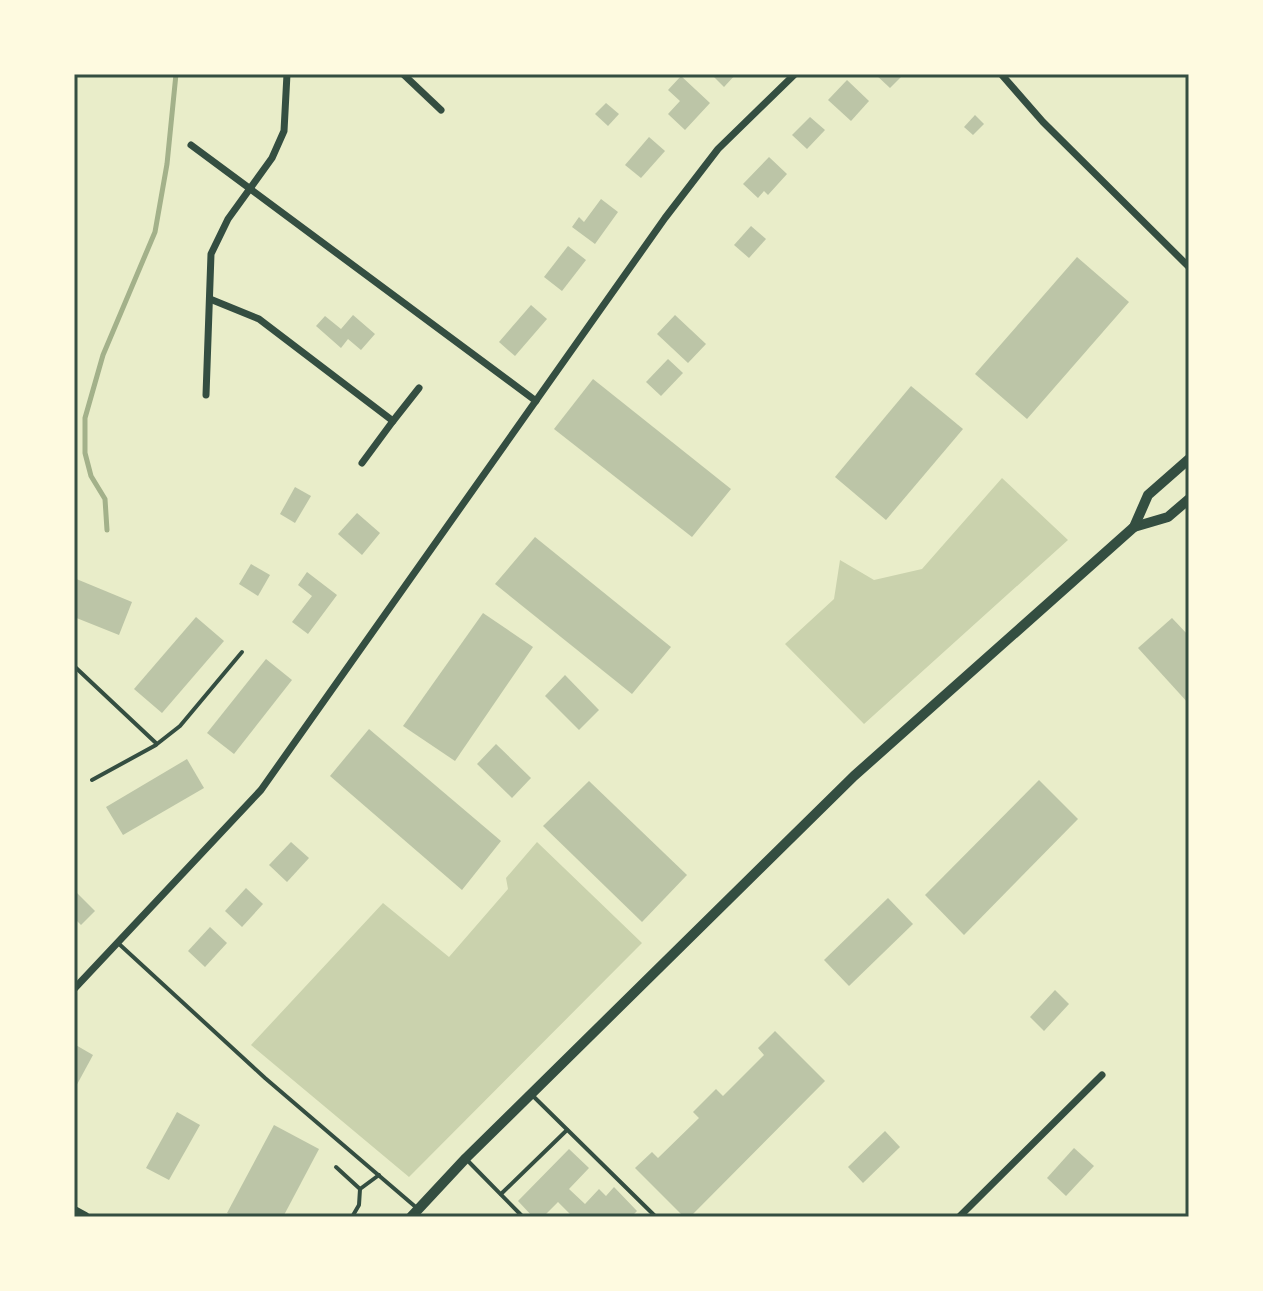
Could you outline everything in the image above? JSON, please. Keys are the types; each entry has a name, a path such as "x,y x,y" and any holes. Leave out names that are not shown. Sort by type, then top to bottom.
{"main road":[{"path":"414,1213 854,776 1134,527 1148,495 1189,459"},
{"path":"1134,527 1168,517 1189,499"},
{"path":"74,1211 85,1217"}],"street":[{"path":"206,395 211,254 249,188 272,158 284,131 287,74"},
{"path":"403,74 441,110"},
{"path":"74,989 261,790 718,149 795,74"},
{"path":"1001,74 1043,122 1189,267"},
{"path":"191,145 536,401"},
{"path":"210,299 259,319 393,421"},
{"path":"362,463 419,388"},
{"path":"959,1217 1102,1075"}],"lane":[{"path":"92,780 157,744 180,726 242,652"},
{"path":"74,666 157,744"},
{"path":"118,943 265,1078 379,1175 414,1213"},
{"path":"531,1094 656,1217"},
{"path":"501,1194 567,1130"},
{"path":"466,1158 523,1217"},
{"path":"336,1167 360,1189"},
{"path":"360,1189 379,1175"},
{"path":"352,1217 359,1205 360,1189"}],"green space":[{"path":"1002,478 1068,540 864,724 785,644 834,599 840,560 874,580 922,569"},
{"path":"537,842 642,943 409,1177 251,1045 383,903 449,957 508,889 506,878"}],"building":[{"path":"711,74 736,74 724,87"},
{"path":"875,74 904,74 890,88"},
{"path":"681,76 710,103 685,130 668,114 680,101 668,90"},
{"path":"847,80 869,101 851,121 828,100"},
{"path":"606,103 619,114 608,126 595,114"},
{"path":"975,115 984,124 973,135 964,127"},
{"path":"810,117 825,130 807,149 792,135"},
{"path":"649,137 665,151 641,178 625,165"},
{"path":"769,157 787,174 768,195 764,191 758,198 743,184"},
{"path":"601,199 618,212 595,244 572,227 579,217 584,222"},
{"path":"751,226 766,239 749,258 734,245"},
{"path":"568,246 586,260 562,291 544,277"},
{"path":"1077,257 1129,302 1027,419 975,374"},
{"path":"531,305 547,319 515,356 499,342"},
{"path":"353,315 375,334 361,350 348,339 341,348 316,326 325,316 341,329"},
{"path":"675,315 706,344 688,363 657,334"},
{"path":"668,359 683,373 661,396 646,382"},
{"path":"593,379 731,489 692,537 554,429"},
{"path":"911,386 963,429 886,520 835,477"},
{"path":"295,487 311,496 295,523 280,514"},
{"path":"357,513 380,533 362,555 338,534"},
{"path":"535,537 671,647 632,694 495,584"},
{"path":"251,564 270,575 258,596 239,584"},
{"path":"307,572 337,595 308,634 292,622 312,596 298,585"},
{"path":"74,578 132,602 119,635 74,617"},
{"path":"483,613 533,647 455,761 403,726"},
{"path":"196,617 224,641 162,713 134,689"},
{"path":"1172,618 1189,636 1189,704 1138,648"},
{"path":"266,659 292,680 234,754 207,733"},
{"path":"565,675 599,710 579,730 545,696"},
{"path":"369,729 501,841 462,890 330,776"},
{"path":"496,744 531,778 512,798 477,764"},
{"path":"187,759 204,788 123,835 106,807"},
{"path":"1039,780 1078,819 964,935 925,895"},
{"path":"589,781 687,875 642,922 543,826"},
{"path":"291,842 309,858 287,882 269,865"},
{"path":"246,888 263,904 242,927 225,911"},
{"path":"76,892 95,911 81,925 74,918"},
{"path":"888,898 913,924 849,986 824,960"},
{"path":"210,927 227,943 205,967 188,951"},
{"path":"1055,990 1069,1004 1044,1031 1030,1017"},
{"path":"775,1031 825,1081 690,1217 684,1217 635,1168 652,1152 658,1158 699,1118 693,1112 716,1089 723,1096 764,1055 758,1048"},
{"path":"74,1044 93,1055 74,1090"},
{"path":"177,1112 200,1125 169,1180 146,1168"},
{"path":"274,1125 319,1149 283,1217 235,1217 227,1213"},
{"path":"885,1131 900,1147 863,1183 848,1167"},
{"path":"1074,1148 1094,1166 1066,1196 1047,1178"},
{"path":"569,1149 589,1168 569,1189 585,1204 599,1189 606,1196 614,1187 637,1211 631,1217 573,1217 558,1202 543,1217 533,1217 518,1201"}],"waterway":[{"path":"107,530 105,499 91,476 85,453 85,418 103,355 155,232 167,164 176,74"}]}
